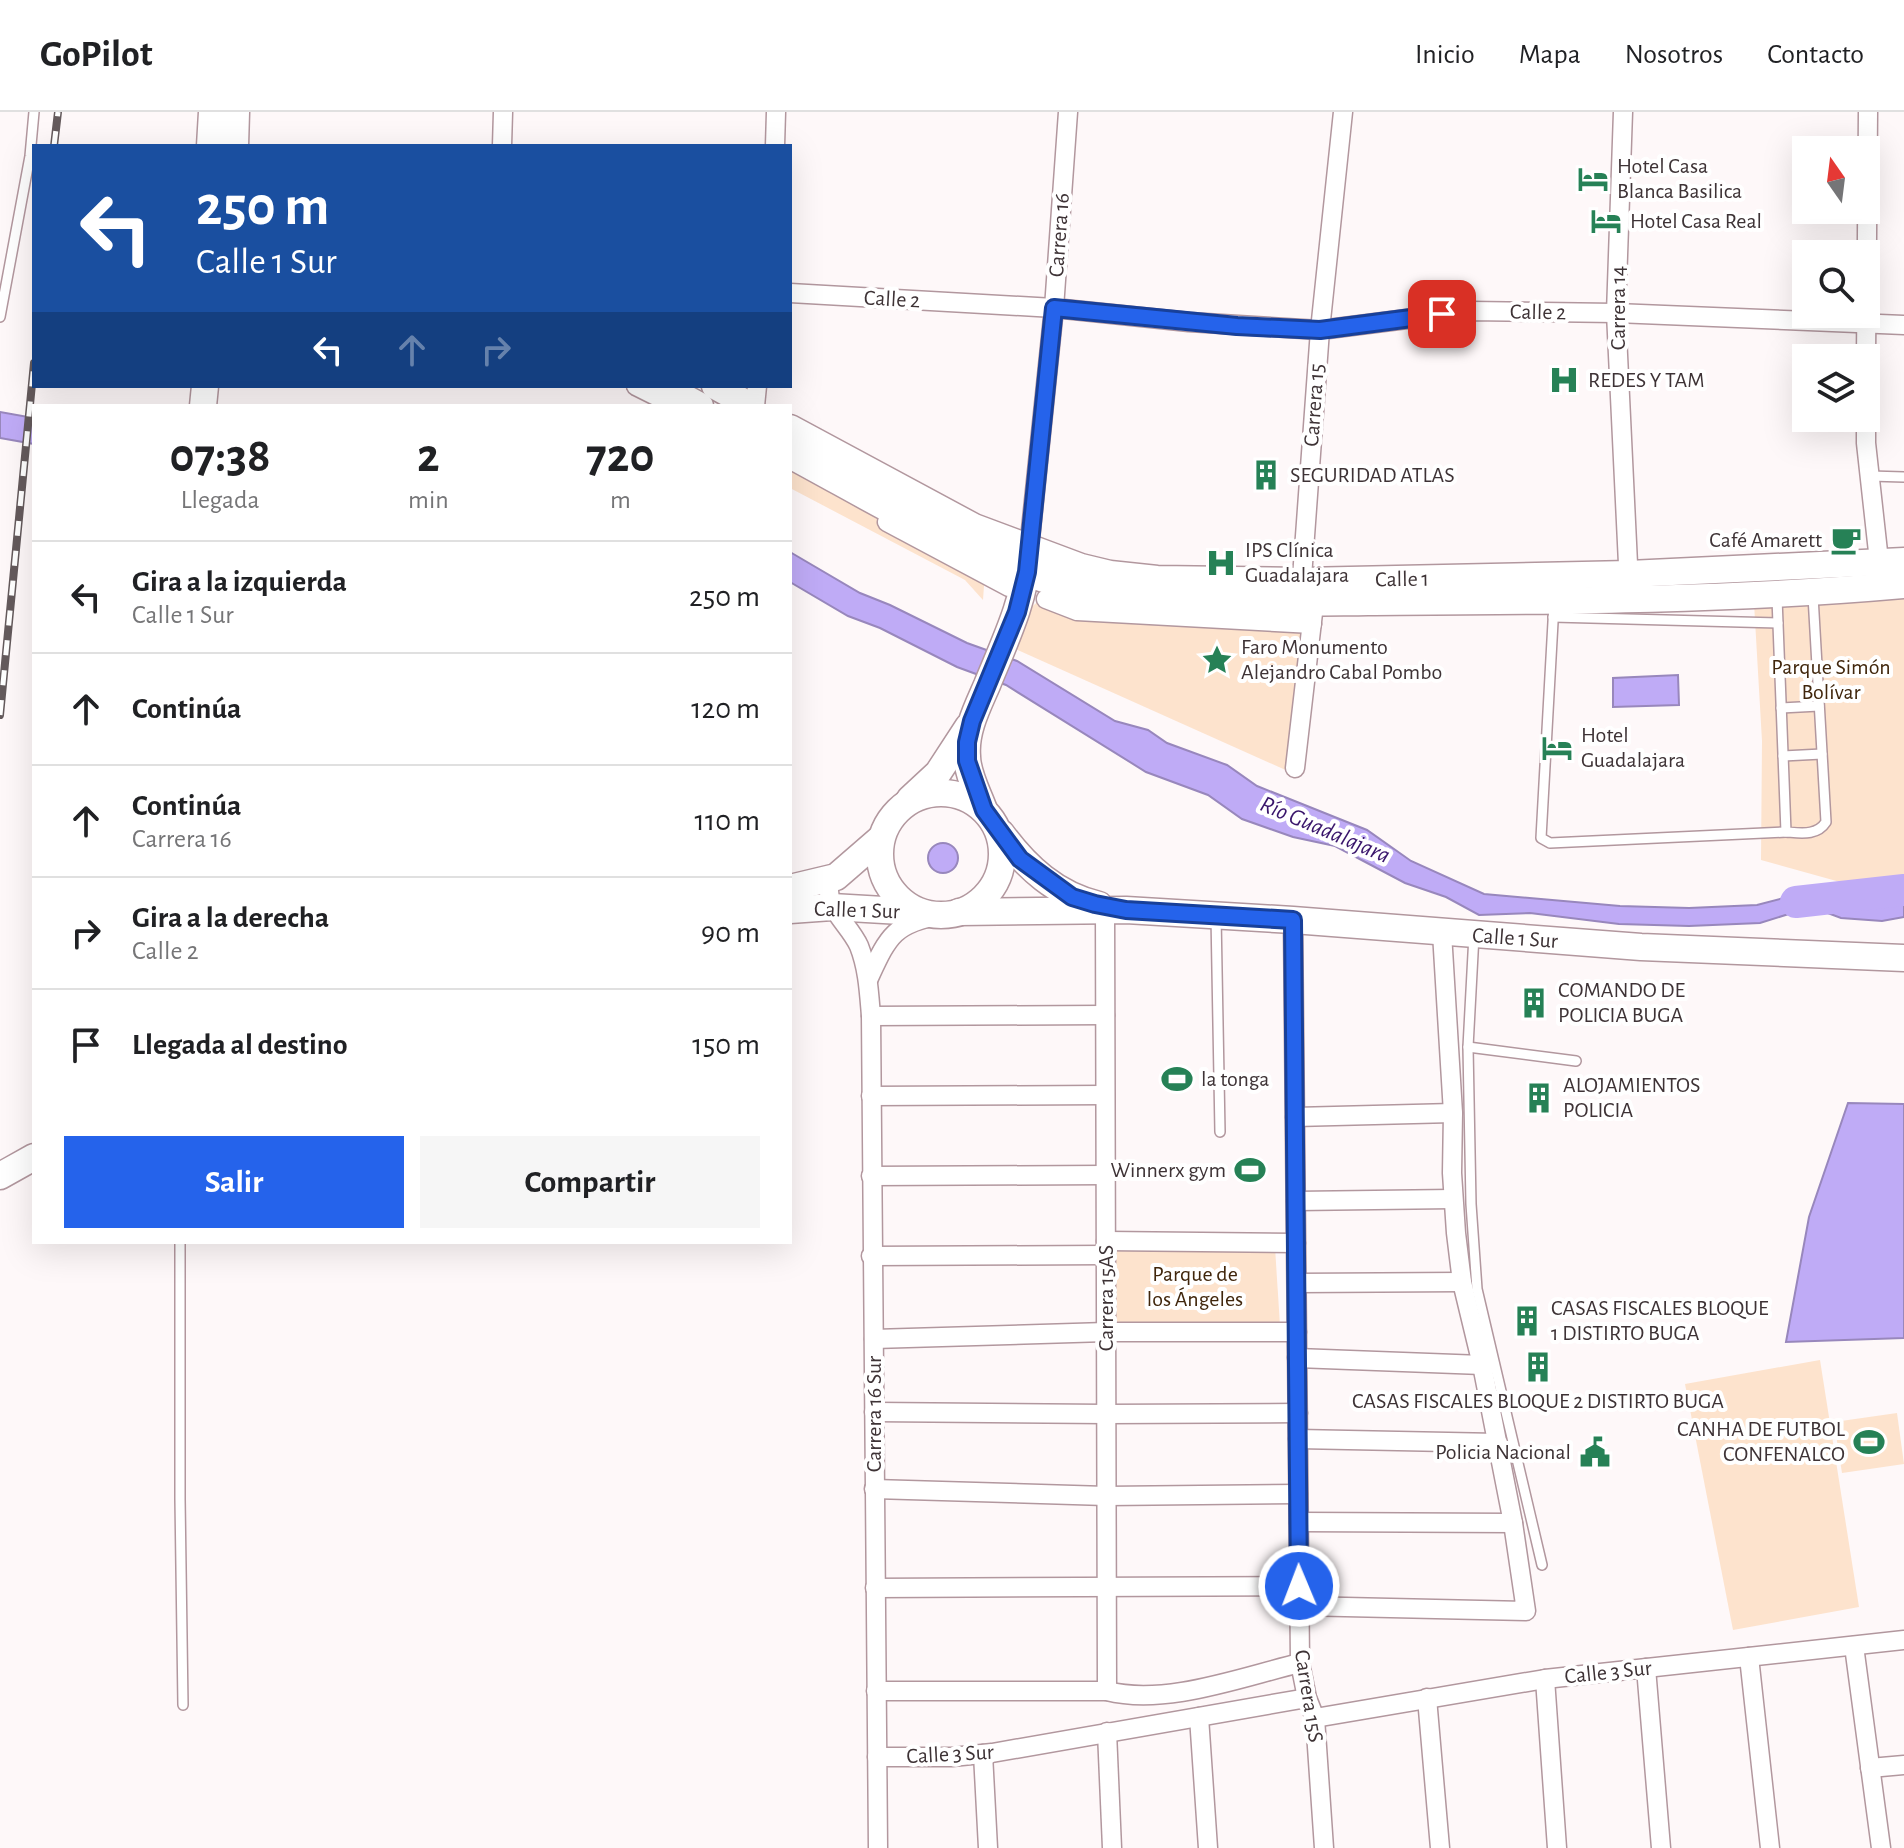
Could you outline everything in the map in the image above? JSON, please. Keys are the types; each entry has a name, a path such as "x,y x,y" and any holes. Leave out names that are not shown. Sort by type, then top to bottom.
{"main road":[{"path":"210,144 212,112"},
{"path":"235,144 236,112"},
{"path":"667,388 696,404"},
{"path":"719,388 749,404"},
{"name":"Calle 1","path":"792,429 947,514 1020,587"},
{"name":"Calle 1","path":"792,456 958,545 987,557 1020,587 1174,601 1554,609 1629,600 1813,592 1892,574"},
{"name":"Calle 1","path":"1020,587 1110,574 1307,603 1629,574 1892,574"},
{"path":"972,721 938,773 892,816 881,838 879,857 884,877 894,894 909,907 942,913 976,904 996,880 1002,844 967,761 972,721 1020,587 1037,595 1055,588 1084,591"},
{"path":"903,805 933,793 951,793 971,800 990,818"},
{"name":"Calle 1 Sur","path":"990,818 1020,859 1038,874 1072,897 1112,909"},
{"name":"Calle 1 Sur","path":"792,888 836,877 881,838"},
{"name":"Calle 1 Sur","path":"792,910 832,907 942,913 1112,909 1655,948 1904,958"},
{"path":"0,1176 32,1158"},
{"path":"0,1196 32,1179"}],"street":[{"path":"502,144 503,112"},
{"path":"775,144 776,112"},
{"name":"Carrera 16","path":"1020,587 1054,308 1068,112"},
{"name":"Carrera 15","path":"1295,768 1307,603 1320,330 1343,112"},
{"name":"Carrera 14","path":"1623,112 1616,313 1629,600"},
{"path":"1867,240 1868,112"},
{"name":"Calle 2","path":"792,293 1054,308 1237,326 1320,330 1470,311 1792,319"},
{"name":"Calle 2","path":"1880,323 1904,325"},
{"path":"640,388 672,404"},
{"path":"1867,432 1870,476 1892,574"},
{"path":"792,470 1020,587"},
{"path":"1046,599 1077,611 1307,603"},
{"path":"832,907 829,884 836,877"},
{"name":"Carrera 16 Sur","path":"832,907 854,936 868,980 871,1016 878,1848"},
{"name":"Carrera 15AS","path":"1107,1691 1105,1015 1112,909"},
{"path":"868,980 889,938 916,919 942,913"},
{"name":"Carrera 15S","path":"1293,920 1300,1663 1307,1698 1315,1718 1324,1848"},
{"path":"1300,1606 1526,1611 1498,1443 1462,1282 1453,1199 1453,1113 1442,933"},
{"path":"871,1016 1105,1015"},
{"path":"871,1096 1105,1095"},
{"path":"1295,1117 1453,1113"},
{"path":"871,1176 1106,1175"},
{"path":"1296,1201 1453,1199"},
{"path":"871,1256 1296,1243"},
{"path":"1297,1283 1462,1282"},
{"path":"874,1339 1106,1332 1297,1332"},
{"path":"1297,1358 1482,1365"},
{"path":"874,1412 1298,1413"},
{"path":"1298,1439 1498,1443"},
{"path":"874,1489 1106,1496 1298,1494"},
{"path":"1299,1522 1513,1523"},
{"path":"875,1588 1299,1586"},
{"name":"Calle 3 Sur","path":"1315,1718 1545,1679 1904,1640"},
{"path":"1854,1646 1881,1848"},
{"path":"1749,1657 1770,1848"},
{"path":"876,1691 1107,1691 1130,1697 1163,1695 1300,1663"},
{"path":"1646,1668 1661,1848"},
{"path":"1545,1679 1557,1848"},
{"name":"Calle 3 Sur","path":"877,1757 983,1754 1307,1698"},
{"path":"1427,1698 1440,1848"},
{"path":"1199,1717 1208,1848"},
{"path":"1107,1732 1112,1848"},
{"path":"983,1754 988,1848"},
{"path":"1870,1768 1904,1765"}],"lane":[{"path":"0,317 30,156 34,112"},
{"path":"1870,476 1904,477"},
{"path":"1778,623 1554,609 1541,838 1550,843 1812,833 1821,829 1826,822 1813,592"},
{"path":"1777,595 1786,832"},
{"path":"1781,708 1819,706"},
{"path":"1783,756 1822,754"},
{"path":"1216,916 1220,1132"},
{"path":"1474,935 1468,1047 1471,1204 1477,1289 1542,1565"},
{"path":"1468,1047 1576,1061"},
{"path":"180,1244 183,1705"}],"green space":[{"path":"792,468 985,572 983,600 965,580 792,489"},
{"name":"Parque Simón Bolívar","path":"1904,591 1904,895 1894,897 1761,860 1762,741 1754,603"},
{"path":"1038,602 1311,602 1290,772 1011,647 1024,612"},
{"name":"Parque de los Ángeles","path":"1110,1246 1275,1247 1280,1326 1110,1327"},
{"path":"1820,1360 1859,1607 1733,1630 1685,1384"},
{"name":"CANHA DE FUTBOL CONFENALCO","path":"1897,1413 1904,1464 1842,1473 1834,1422"}],"water":[{"path":"0,412 32,418 32,444 0,438"},
{"path":"792,553 860,593 967,643 1017,661 1115,721 1148,730 1167,743 1227,765 1257,786 1367,830 1411,861 1484,894 1620,906 1689,908 1757,905 1791,896 1828,895 1845,901 1880,904 1904,899 1904,917 1882,921 1841,918 1825,912 1795,912 1760,923 1689,926 1619,924 1530,913 1479,915 1446,897 1405,883 1335,846 1293,837 1242,819 1208,795 1146,772 1006,685 957,667 880,628 848,616 792,583"},
{"path":"1678,675 1679,705 1613,707 1613,678"},
{"path":"943,843 954,847 958,858 954,869 943,873 932,869 928,858 932,847"},
{"path":"1848,1103 1904,1104 1904,1338 1786,1342 1809,1217"}],"waterway":[{"name":"Río Guadalajara","path":"1796,902 1904,890"}],"railway":[{"path":"54,144 58,112"},
{"path":"0,715 32,384"}],"place":[{"name":"Hotel Casa Blanca Basilica","path":"1593,179"},
{"name":"Hotel Casa Real","path":"1606,221"},
{"name":"REDES Y TAM","path":"1564,380"},
{"name":"SEGURIDAD ATLAS","path":"1266,475"},
{"name":"Café Amarett","path":"1846,540"},
{"name":"IPS Clínica Guadalajara","path":"1221,563"},
{"name":"Faro Monumento Alejandro Cabal Pombo","path":"1217,660"},
{"name":"Hotel Guadalajara","path":"1557,748"},
{"name":"COMANDO DE POLICIA BUGA","path":"1534,1003"},
{"name":"la tonga","path":"1177,1079"},
{"name":"ALOJAMIENTOS POLICIA","path":"1539,1098"},
{"name":"Winnerx gym","path":"1250,1170"},
{"name":"CASAS FISCALES BLOQUE 1 DISTIRTO BUGA","path":"1527,1321"},
{"name":"CASAS FISCALES BLOQUE 2 DISTIRTO BUGA","path":"1538,1367"},
{"name":"CANHA DE FUTBOL CONFENALCO","path":"1869,1442"},
{"name":"Policia Nacional","path":"1595,1452"}],"route":[{"path":"1299,1586 1293,920 1126,910 1072,897 1020,859 984,810 967,761 967,742 972,721 1017,612 1027,572 1054,308 1237,326 1320,330 1442,314"}]}
